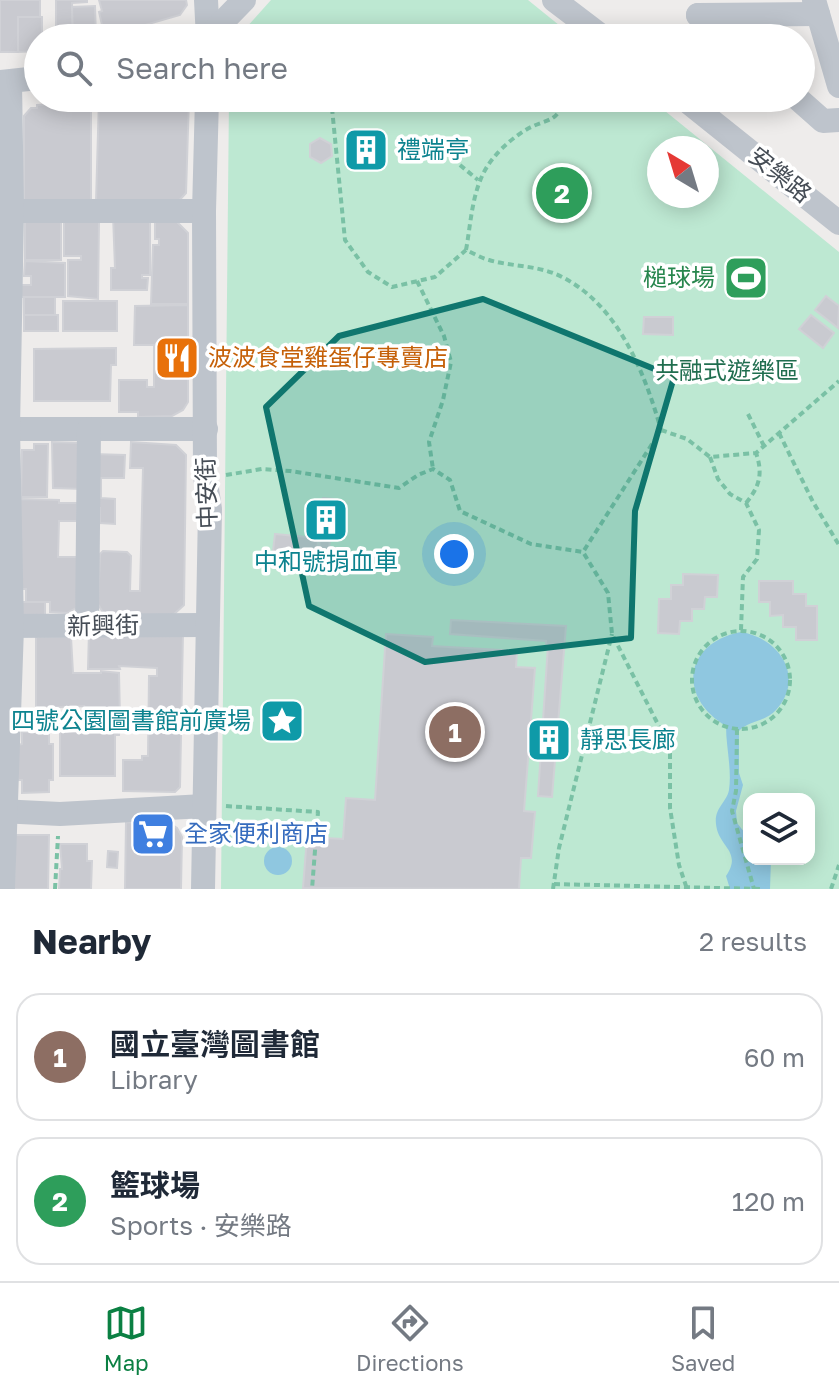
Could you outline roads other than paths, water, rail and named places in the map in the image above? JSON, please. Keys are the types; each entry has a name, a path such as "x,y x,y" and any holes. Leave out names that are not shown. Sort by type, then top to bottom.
{"street":[{"path":"206,0 207,24"},
{"path":"221,24 244,0"},
{"path":"554,0 586,24"},
{"path":"709,24 698,15 816,7 839,86"},
{"path":"3,889 12,211 5,82"},
{"name":"中安街","path":"203,889 210,509 205,476 207,112"},
{"name":"安樂路","path":"700,112 839,223"},
{"path":"813,112 823,121 839,120"},
{"path":"12,211 204,211"},
{"path":"8,429 206,429"},
{"path":"87,626 89,429"},
{"name":"新興街","path":"6,626 207,625"},
{"path":"3,811 60,814 204,806"}],"water":[{"path":"741,632 767,642 784,661 788,672 789,685 776,710 739,731 739,773 743,785 736,811 737,823 743,830 743,865 771,865 770,889 730,889 726,876 731,868 731,855 716,824 717,814 729,790 726,726 710,714 700,701 694,686 694,672 698,659 708,647 722,638"},
{"path":"278,847 288,851 292,861 288,871 278,875 268,871 264,861 268,851"}],"place":[{"name":"禮端亭","path":"366,150"},
{"name":"籃球場","path":"562,193"},
{"name":"槌球場","path":"746,278"},
{"name":"波波食堂雞蛋仔專賣店","path":"177,358"},
{"name":"中和號捐血車","path":"326,520"},
{"name":"四號公園圖書館前廣場","path":"282,721"},
{"name":"國立臺灣圖書館","path":"455,732"},
{"name":"靜思長廊","path":"549,740"},
{"name":"全家便利商店","path":"153,834"}],"park label":[{"name":"共融式遊樂區","path":"727,371"}]}
